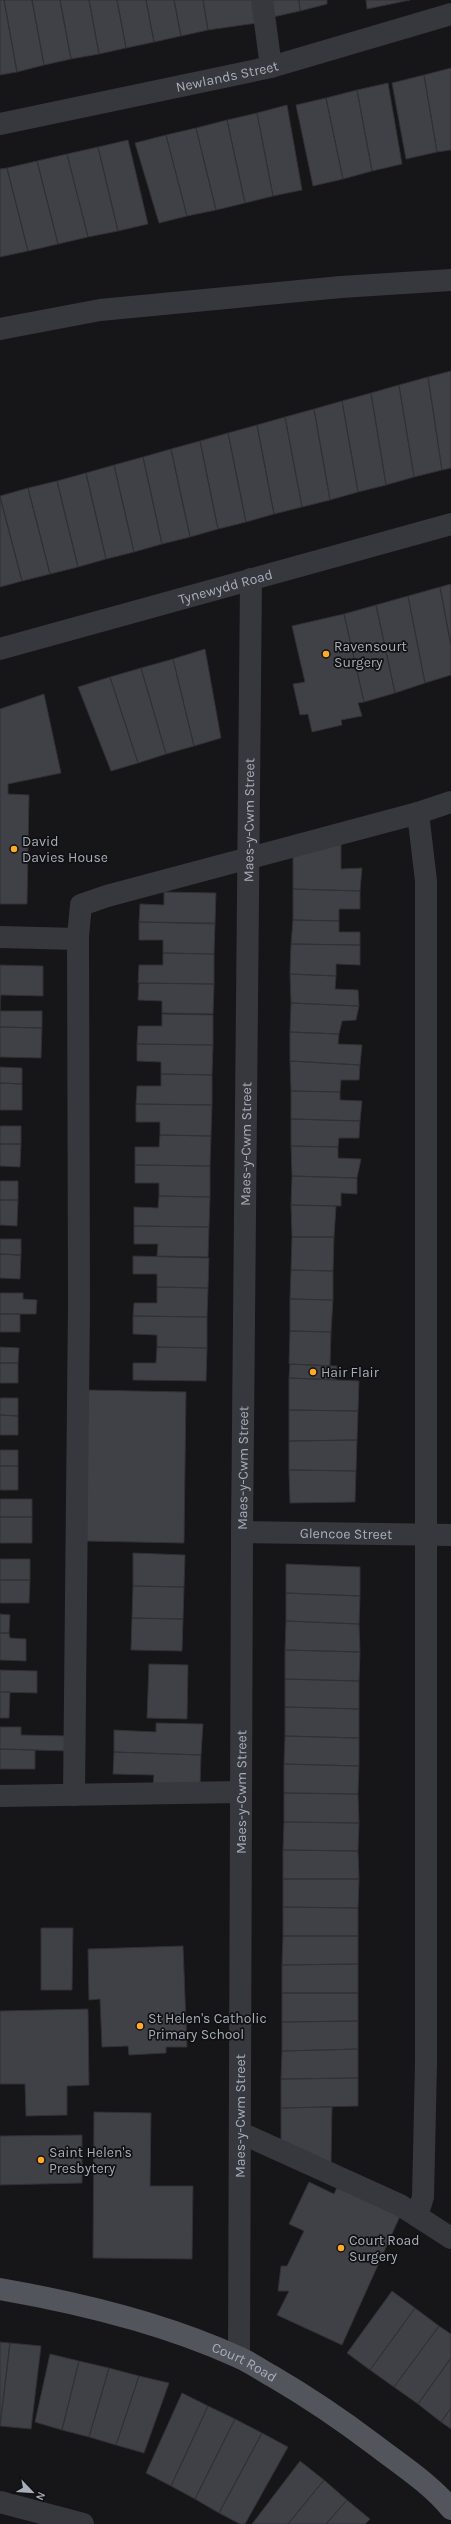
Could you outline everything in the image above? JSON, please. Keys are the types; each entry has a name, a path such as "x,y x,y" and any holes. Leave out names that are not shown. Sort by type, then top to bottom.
{"main road":[{"name":"Court Road","path":"0,2289 45,2297 112,2314 187,2337 239,2357 310,2398 358,2432 409,2471 451,2510"}],"street":[{"path":"262,0 271,67"},
{"name":"Newlands Street","path":"0,124 271,67 451,14"},
{"path":"0,329 100,310 340,287 451,280"},
{"name":"Tynewydd Road","path":"0,649 451,524"},
{"name":"Maes-y-Cwm Street","path":"239,2357 241,2133 240,1792 251,579"},
{"path":"74,1795 79,1304 78,939 81,905 107,896 248,860 418,813 451,802"},
{"path":"417,2216 423,2197 426,2064 426,881 418,813"},
{"path":"0,937 78,939"},
{"name":"Glencoe Street","path":"242,1532 451,1535"},
{"path":"0,1796 240,1792"},
{"path":"241,2133 393,2202 451,2238"},
{"path":"0,2502 83,2524"}],"building":[{"path":"0,0 4,0 17,72 0,75"},
{"path":"4,0 32,0 44,65 17,72"},
{"path":"32,0 60,0 71,59 44,65"},
{"path":"60,0 89,0 99,54 71,59"},
{"path":"89,0 117,0 126,48 99,54"},
{"path":"117,0 146,0 154,42 126,48"},
{"path":"146,0 174,0 181,36 154,42"},
{"path":"174,0 203,0 208,30 181,36"},
{"path":"203,0 253,0 257,23 208,30"},
{"path":"271,0 299,0 300,11 273,17"},
{"path":"299,0 327,0 327,4 300,11"},
{"path":"366,0 410,0 367,9"},
{"path":"451,68 451,150 437,152 424,75"},
{"path":"424,75 437,152 406,159 392,83"},
{"path":"388,83 402,164 372,171 357,90"},
{"path":"357,90 372,171 343,179 326,98"},
{"path":"326,98 343,179 313,186 296,105"},
{"path":"287,105 302,190 273,196 257,113"},
{"path":"257,113 273,196 245,203 227,120"},
{"path":"227,120 245,203 216,210 196,128"},
{"path":"196,128 216,210 187,216 166,135"},
{"path":"166,135 187,216 159,223 135,143"},
{"path":"128,140 148,224 118,231 98,147"},
{"path":"98,147 118,231 88,237 67,154"},
{"path":"67,154 88,237 58,244 37,161"},
{"path":"37,161 58,244 28,251 7,168"},
{"path":"7,168 28,251 0,257 0,169"},
{"path":"451,371 451,468 442,470 428,377"},
{"path":"428,377 442,470 414,477 399,385"},
{"path":"399,385 414,477 386,485 371,393"},
{"path":"371,393 386,485 358,492 342,401"},
{"path":"342,401 358,492 330,500 314,409"},
{"path":"314,409 330,500 302,507 285,417"},
{"path":"285,417 302,507 274,514 257,425"},
{"path":"257,425 274,514 246,522 228,433"},
{"path":"228,433 246,522 218,529 200,441"},
{"path":"200,441 218,529 190,537 171,449"},
{"path":"171,449 190,537 162,544 143,457"},
{"path":"143,457 162,544 134,552 114,465"},
{"path":"114,465 134,552 106,559 86,473"},
{"path":"86,473 106,559 78,567 57,481"},
{"path":"57,481 78,567 50,574 28,488"},
{"path":"28,488 50,574 22,581 0,496"},
{"path":"0,497 22,581 0,587"},
{"path":"451,584 451,646 440,587"},
{"path":"440,587 451,646 451,675 425,683 408,596"},
{"path":"408,596 425,683 395,693 376,605"},
{"path":"376,605 395,693 364,702 344,614"},
{"name":"Ravensourt Surgery","path":"344,614 364,702 358,703 362,716 341,720 342,725 312,732 308,714 300,715 293,684 305,682 292,626"},
{"path":"205,649 221,738 194,746 173,659"},
{"path":"173,659 194,746 166,754 141,668"},
{"path":"141,668 166,754 138,763 110,677"},
{"path":"110,677 138,763 111,771 78,687"},
{"name":"David Davies House","path":"44,694 61,773 8,784 8,794 29,795 27,904 0,904 0,709"},
{"path":"341,842 341,869 362,868 360,891 293,889 293,856"},
{"path":"293,889 360,891 360,909 339,909 339,921 293,920"},
{"path":"164,892 216,893 215,924 139,922 140,904 164,905"},
{"path":"293,920 339,921 339,932 360,932 360,945 291,944"},
{"path":"139,922 215,923 214,954 163,953 163,940 139,940"},
{"path":"291,944 360,945 360,965 336,964 336,976 290,974"},
{"path":"163,953 214,954 214,984 138,983 139,965 163,965"},
{"path":"0,965 43,966 43,996 1,995 0,1001"},
{"path":"290,974 336,976 335,989 358,990 359,1006 291,1003"},
{"path":"139,983 214,984 213,1014 162,1013 162,1001 138,1000"},
{"path":"291,1003 359,1006 356,1020 342,1021 339,1034 290,1032"},
{"path":"0,1011 42,1011 42,1028 0,1027"},
{"path":"162,1014 213,1015 213,1045 137,1044 138,1026 162,1026"},
{"path":"0,1027 42,1028 41,1058 0,1057"},
{"path":"290,1032 339,1034 338,1044 362,1045 360,1065 290,1061"},
{"path":"137,1044 213,1045 212,1075 161,1074 161,1062 137,1061"},
{"path":"290,1061 360,1065 359,1080 341,1080 340,1092 291,1091"},
{"path":"0,1067 22,1068 22,1084 0,1083"},
{"path":"161,1074 212,1075 212,1105 136,1104 137,1086 161,1086"},
{"path":"0,1083 22,1084 22,1110 0,1110"},
{"path":"291,1091 340,1092 340,1100 362,1101 360,1121 291,1119"},
{"path":"136,1104 212,1105 211,1136 160,1135 160,1122 136,1122"},
{"path":"291,1119 360,1121 359,1138 339,1138 338,1147 291,1146"},
{"path":"0,1126 21,1126 21,1144 0,1144"},
{"path":"160,1135 211,1136 210,1166 135,1165 135,1147 159,1147"},
{"path":"0,1144 21,1144 20,1167 0,1166"},
{"path":"291,1146 338,1147 338,1158 361,1159 357,1178 292,1176"},
{"path":"135,1165 210,1166 210,1197 159,1196 159,1183 135,1183"},
{"path":"292,1176 357,1178 357,1194 341,1193 341,1206 291,1205"},
{"path":"0,1181 18,1181 18,1200 0,1200"},
{"path":"159,1196 210,1197 209,1227 134,1226 134,1207 158,1208"},
{"path":"0,1200 18,1200 17,1226 0,1225"},
{"path":"291,1205 336,1206 334,1237 292,1237"},
{"path":"134,1226 209,1227 208,1257 157,1256 158,1244 134,1244"},
{"path":"292,1237 334,1237 333,1271 291,1270"},
{"path":"0,1239 21,1239 21,1255 0,1254"},
{"path":"0,1254 21,1255 20,1279 0,1278"},
{"path":"133,1256 209,1258 208,1288 157,1287 157,1274 133,1274"},
{"path":"291,1270 333,1271 333,1300 290,1299"},
{"path":"157,1287 208,1288 207,1317 133,1316 134,1303 157,1303"},
{"path":"0,1293 23,1293 23,1299 37,1300 36,1314 0,1314"},
{"path":"290,1299 333,1300 331,1332 290,1331"},
{"path":"0,1314 20,1314 20,1332 0,1332"},
{"path":"133,1316 207,1317 207,1348 157,1347 157,1335 133,1334"},
{"path":"290,1331 331,1332 330,1366 289,1364"},
{"path":"0,1347 19,1348 18,1363 0,1363"},
{"path":"157,1347 207,1348 206,1381 133,1380 133,1363 156,1363"},
{"path":"0,1363 18,1363 18,1383 0,1383"},
{"name":"Hair Flair","path":"290,1364 337,1366 336,1380 289,1378"},
{"path":"289,1378 359,1381 358,1411 289,1410"},
{"path":"88,1390 186,1392 184,1543 85,1541"},
{"path":"0,1398 18,1398 18,1416 0,1415"},
{"path":"289,1410 358,1411 357,1440 289,1441"},
{"path":"0,1415 18,1416 18,1435 0,1435"},
{"path":"357,1440 356,1471 289,1470 289,1441"},
{"path":"0,1450 18,1450 18,1466 0,1466"},
{"path":"0,1466 18,1466 18,1490 0,1490"},
{"path":"289,1470 356,1471 355,1502 290,1503"},
{"path":"0,1499 32,1499 32,1517 0,1517"},
{"path":"0,1517 32,1517 32,1543 0,1543"},
{"path":"133,1553 185,1555 184,1587 133,1586"},
{"path":"0,1559 30,1559 30,1580 0,1580"},
{"path":"286,1564 360,1567 360,1596 286,1593"},
{"path":"0,1580 30,1580 29,1603 0,1603"},
{"path":"133,1586 184,1587 183,1619 132,1618"},
{"path":"286,1593 360,1596 359,1624 286,1621"},
{"path":"0,1614 10,1615 9,1633 0,1633"},
{"path":"132,1618 183,1619 182,1651 131,1650"},
{"path":"286,1621 359,1624 360,1652 285,1650"},
{"path":"0,1633 9,1633 10,1638 26,1639 26,1661 0,1660"},
{"path":"285,1650 360,1652 359,1681 285,1679"},
{"path":"149,1664 188,1665 187,1719 147,1718"},
{"path":"0,1670 37,1671 37,1693 0,1692"},
{"path":"285,1679 359,1681 359,1709 285,1707"},
{"path":"0,1692 10,1692 9,1718 0,1718"},
{"path":"285,1707 359,1709 359,1738 285,1736"},
{"path":"156,1723 203,1724 201,1755 114,1752 114,1730 156,1732"},
{"path":"0,1727 21,1727 21,1735 69,1736 69,1751 0,1749"},
{"path":"285,1736 359,1738 359,1766 284,1764"},
{"path":"0,1749 35,1750 35,1769 0,1769"},
{"path":"114,1752 201,1755 200,1786 153,1784 154,1775 113,1774"},
{"path":"284,1764 359,1766 358,1794 284,1793"},
{"path":"284,1793 358,1794 359,1823 284,1822"},
{"path":"284,1822 359,1823 358,1851 283,1850"},
{"path":"283,1850 358,1851 359,1879 283,1879"},
{"path":"283,1879 359,1879 358,1908 283,1907"},
{"path":"283,1907 358,1908 358,1936 283,1936"},
{"path":"41,1928 73,1928 72,1990 41,1990"},
{"path":"283,1936 358,1936 358,1964 282,1965"},
{"path":"183,1946 187,2047 166,2047 166,2053 129,2055 128,2046 102,2047 100,1999 89,2000 88,1949"},
{"path":"358,1964 358,1993 282,1993 282,1965"},
{"path":"282,1993 358,1993 358,2021 282,2022"},
{"path":"88,2009 89,2085 67,2086 67,2115 26,2116 25,2084 0,2084 0,2011"},
{"path":"358,2021 358,2049 282,2051 282,2022"},
{"path":"358,2049 358,2078 281,2079 282,2051"},
{"path":"358,2078 358,2106 281,2108 281,2079"},
{"path":"332,2107 331,2166 281,2143 281,2108"},
{"path":"94,2112 151,2113 150,2186 193,2186 192,2259 93,2258"},
{"name":"Saint Helen's Presbytery","path":"82,2135 82,2183 0,2185 0,2136"},
{"name":"Court Road Surgery","path":"309,2182 334,2194 339,2183 401,2214 342,2345 277,2315 289,2291 278,2291 281,2266 287,2266 304,2231 289,2224"},
{"path":"392,2291 415,2308 370,2370 347,2353"},
{"path":"415,2308 439,2326 394,2387 370,2370"},
{"path":"439,2326 451,2334 451,2358 418,2404 394,2387"},
{"path":"0,2342 10,2343 0,2426"},
{"path":"10,2343 41,2346 31,2429 0,2426"},
{"path":"50,2354 79,2361 62,2430 35,2422"},
{"path":"451,2358 451,2408 441,2422 418,2404"},
{"path":"79,2361 109,2368 89,2437 62,2430"},
{"path":"109,2368 139,2376 116,2445 89,2437"},
{"path":"139,2376 169,2383 144,2453 116,2445"},
{"path":"182,2393 208,2406 171,2486 146,2473"},
{"path":"208,2406 235,2419 195,2499 171,2486"},
{"path":"451,2408 451,2429 441,2422"},
{"path":"235,2419 262,2433 219,2513 195,2499"},
{"path":"262,2433 288,2447 245,2524 240,2524 219,2513"},
{"path":"300,2461 324,2480 288,2524 252,2524"},
{"path":"324,2480 347,2500 326,2524 288,2524"},
{"path":"347,2500 370,2519 365,2524 326,2524"}],"place":[{"name":"Ravensourt Surgery","path":"326,654"},
{"name":"David Davies House","path":"14,849"},
{"name":"Hair Flair","path":"313,1372"},
{"name":"St Helen's Catholic Primary School","path":"140,2026"},
{"name":"Saint Helen's Presbytery","path":"41,2160"},
{"name":"Court Road Surgery","path":"341,2248"}]}
